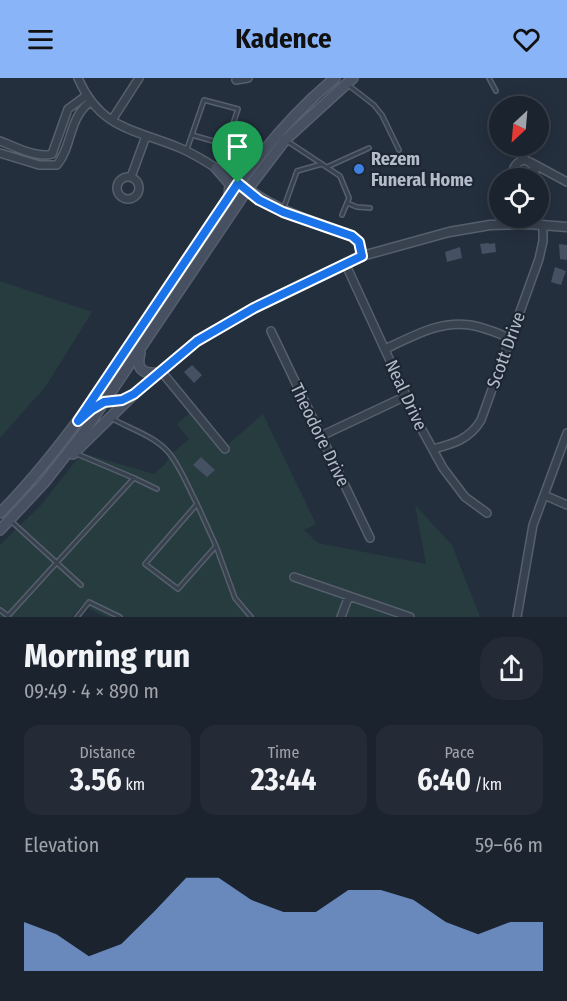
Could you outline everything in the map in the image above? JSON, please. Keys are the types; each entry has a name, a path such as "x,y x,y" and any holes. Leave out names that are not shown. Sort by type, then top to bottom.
{"main road":[{"path":"0,513 46,462 78,421 238,183 297,112 335,78"},
{"path":"44,483 84,432 247,190 285,140 349,80"},
{"path":"216,168 230,184 228,198"},
{"path":"238,183 259,200 283,212 352,236 359,242 362,256"},
{"path":"140,351 138,367 148,374 159,372"},
{"path":"78,421 104,402 122,400 134,394"},
{"path":"0,530 134,394"}],"street":[{"path":"78,78 88,99 124,128 200,157 238,183"},
{"path":"112,120 139,78"},
{"path":"236,80 248,78"},
{"path":"0,141 38,154 52,154 68,109 88,99"},
{"path":"0,153 39,165 57,165 63,158 78,114 88,99"},
{"path":"131,177 146,136"},
{"path":"49,155 53,166"},
{"path":"514,168 522,160 529,161 567,183"},
{"path":"529,161 534,168"},
{"path":"134,394 197,341 254,308 345,263 362,256 449,232 489,225"},
{"path":"549,226 567,227"},
{"name":"Scott Drive","path":"433,449 461,440 478,424 539,259 543,228"},
{"name":"Neal Drive","path":"345,263 406,396 443,468 465,497 487,513"},
{"path":"385,349 430,328 453,324 477,326 510,338"},
{"name":"Theodore Drive","path":"270,331 370,538"},
{"path":"159,372 225,449"},
{"path":"321,436 406,396"},
{"path":"517,617 528,547 567,433"},
{"path":"544,495 567,505"},
{"path":"294,577 410,617"},
{"path":"341,617 349,596"}],"lane":[{"path":"489,78 496,91"},
{"path":"349,80 374,105 399,150"},
{"path":"186,151 204,100 238,109 227,145"},
{"path":"192,135 227,145 248,148 259,156"},
{"path":"285,140 340,176 349,198 342,215"},
{"path":"327,167 369,148"},
{"path":"283,212 297,171 322,164"},
{"path":"347,203 370,208"},
{"path":"129,344 140,351"},
{"path":"110,418 129,429 146,435 169,452 216,546 235,598 251,617"},
{"path":"74,453 156,489"},
{"path":"0,610 8,617 134,478"},
{"path":"197,504 145,564 178,589 216,546"},
{"path":"10,520 81,585"},
{"path":"77,617 89,602 120,617"}],"green space":[{"path":"0,281 92,312 46,386 0,438"},
{"path":"192,411 225,447 263,414 316,524 304,530 318,543 426,564 415,505 452,545 480,617 106,617 82,605 72,617 0,617 0,545 40,506 82,453 154,474 165,464 170,455 189,439 177,424"}],"building":[{"path":"495,243 496,252 482,254 480,244"},
{"path":"559,244 567,245 567,260 560,259"},
{"path":"460,247 462,258 447,262 445,252"},
{"path":"555,267 566,271 561,285 551,282"},
{"path":"192,365 202,375 194,383 184,372"},
{"path":"201,457 215,470 207,477 193,465"}],"place":[{"name":"Rezem Funeral Home","path":"359,169"}],"route":[{"path":"238,183 259,200 283,212 352,236 362,248 362,256 254,308 197,341 134,394 122,400 104,402 78,421 129,344 238,183"}]}
